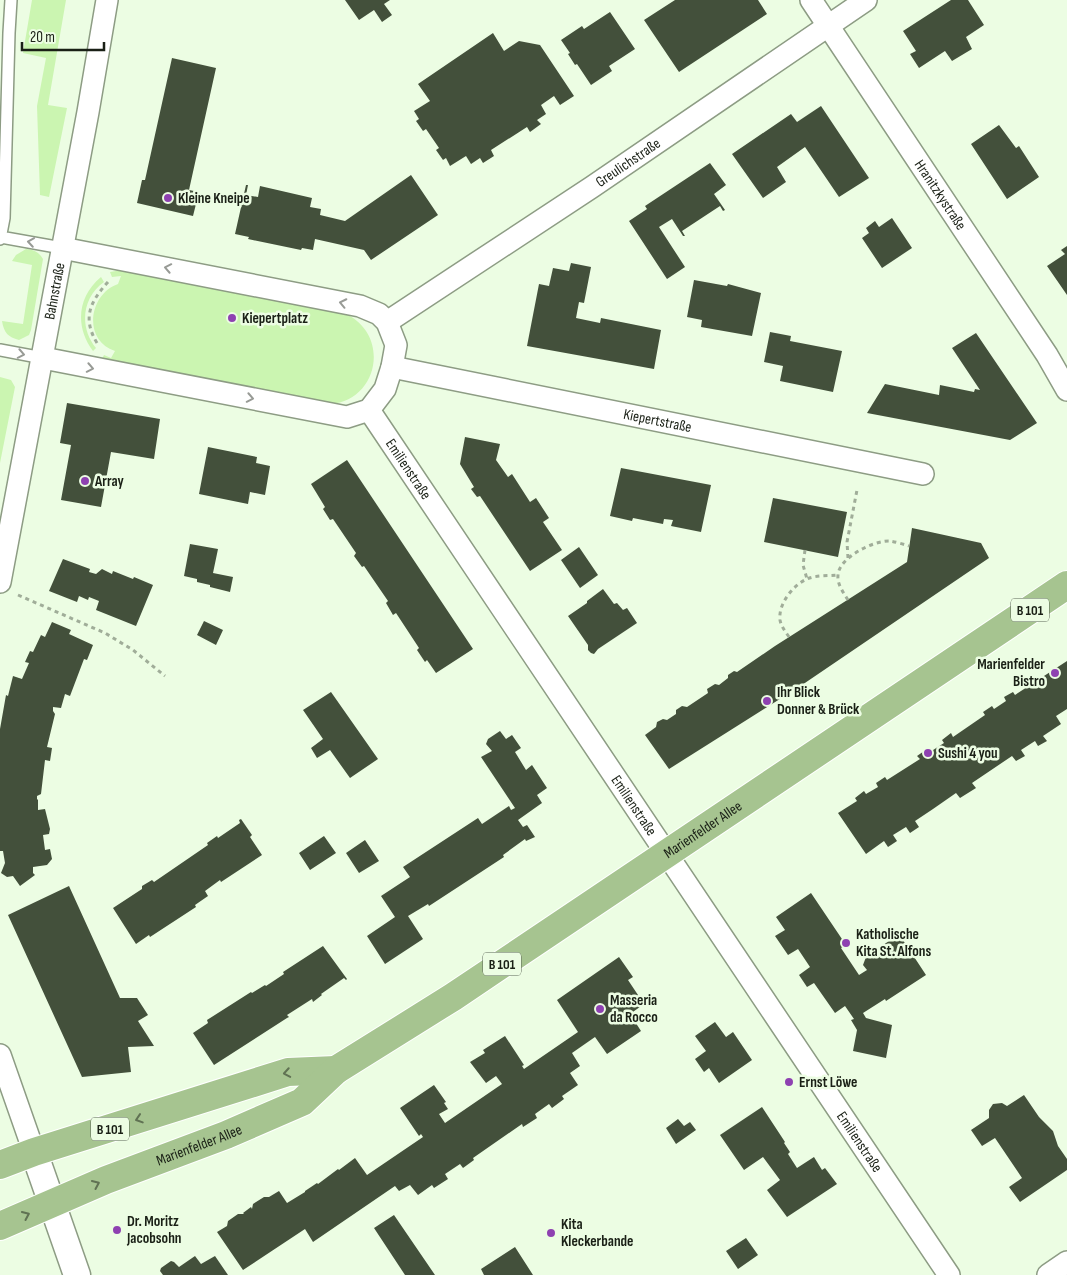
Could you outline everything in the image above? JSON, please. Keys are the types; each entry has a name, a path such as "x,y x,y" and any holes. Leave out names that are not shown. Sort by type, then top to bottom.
{"main road":[{"name":"Marienfelder Allee","path":"0,1226 106,1180 226,1136 302,1102 336,1070 453,997 1067,585"},
{"name":"Marienfelder Allee","path":"0,1165 34,1152 288,1072 336,1070"}],"street":[{"name":"Bahnstraße","path":"0,582 88,112 107,0"},
{"name":"Hranitzkystraße","path":"811,0 1047,354 1067,390"},
{"name":"Greulichstraße","path":"387,322 592,187 866,0"},
{"path":"42,358 347,417 369,410 385,389 396,345 387,322 379,314 360,306 62,248"},
{"name":"Kiepertstraße","path":"392,367 923,474"},
{"name":"Emilienstraße","path":"369,410 949,1275"},
{"path":"0,1055 77,1275"},
{"path":"1048,1275 1067,1262"}],"lane":[{"path":"11,0 4,218 0,238 62,248"},
{"path":"0,350 42,358"}],"path":[{"path":"102,349 91,333 89,313 93,301 109,281 105,275"},
{"path":"848,558 847,542 857,490"},
{"path":"848,600 839,586 838,575 839,569 848,558 879,542 890,541 909,546"},
{"path":"805,550 803,565 807,579"},
{"path":"788,637 782,628 780,618 781,608 787,597 796,586 807,579 838,575"},
{"path":"18,595 105,633 133,650 166,676"}],"green space":[{"path":"32,0 66,0 48,105 67,108 49,197 40,195 37,106 46,58 23,53"},
{"path":"26,249 36,252 43,259 31,330 29,335 19,340 7,334 2,321 23,324 32,265 12,261 16,255"},
{"path":"122,270 348,315 362,325 370,338 374,352 373,367 368,381 359,392 346,400 330,404 102,359 104,355 111,358 115,351 104,345 97,337 93,317 101,297 108,289 118,284 121,276 112,277 110,272"},
{"path":"101,277 104,282 91,296 85,313 87,331 96,348 93,351 83,332 81,312 87,294"},
{"path":"0,377 11,380 15,387 0,463"}],"building":[{"path":"345,0 390,0 384,4 392,15 382,22 374,10 359,20"},
{"path":"675,0 758,0 767,14 679,72 644,20"},
{"path":"951,0 968,0 984,25 966,37 972,49 952,61 945,51 919,68 910,54 916,51 903,31"},
{"path":"610,12 635,49 609,66 612,71 591,85 577,64 575,65 568,54 570,53 561,40 582,26 584,29"},
{"path":"493,33 504,51 519,41 540,45 574,96 560,105 554,96 541,105 546,114 537,120 541,124 530,132 527,127 491,150 494,156 483,163 480,158 471,164 466,156 450,166 446,158 443,160 436,150 439,148 426,129 423,131 416,121 419,119 414,111 430,101 418,84"},
{"path":"172,58 216,68 189,190 199,192 193,216 137,203 142,180 145,180"},
{"path":"821,106 869,178 839,197 805,147 777,167 786,182 763,198 732,154 791,114 797,122"},
{"path":"999,125 1016,148 1019,146 1039,177 1007,199 971,144"},
{"path":"710,163 726,185 714,194 725,210 723,211 720,206 682,231 685,236 683,236 672,219 659,227 685,267 667,279 629,221 647,209 645,206"},
{"path":"411,175 438,215 371,260 364,250 315,239 313,250 302,248 301,250 248,239 249,237 235,234 246,185 248,185 246,195 258,197 260,186 312,198 310,207 321,209 320,215 345,221"},
{"path":"892,218 912,248 882,268 862,238 869,233 866,228 875,221 879,227"},
{"path":"1067,246 1067,295 1047,266 1065,254 1061,250"},
{"path":"571,263 591,267 584,303 579,302 576,318 600,323 601,318 661,330 654,369 527,346 539,284 549,286 553,268 569,271"},
{"path":"694,280 727,286 728,284 761,293 752,336 701,327 702,320 687,317"},
{"path":"770,332 791,336 790,341 842,351 833,392 780,381 783,366 764,362"},
{"path":"976,333 1037,423 1010,440 867,413 885,384 939,395 940,385 974,392 975,389 980,390 952,348"},
{"path":"67,403 160,419 154,459 111,452 101,507 61,500 71,445 60,443"},
{"path":"465,437 500,444 496,460 508,477 512,474 530,502 536,498 549,518 543,522 562,550 530,571 480,496 477,497 471,489 474,487 460,464"},
{"path":"208,447 257,457 256,463 270,466 265,495 250,492 248,504 199,494"},
{"path":"347,460 473,649 436,673 417,650 419,648 396,613 393,615 386,603 388,601 364,566 362,567 354,556 356,553 333,519 330,520 323,509 325,507 311,484"},
{"path":"621,468 711,485 701,532 671,526 673,520 664,519 663,524 633,518 632,521 610,516"},
{"path":"773,498 847,512 838,557 764,542"},
{"path":"912,528 981,543 989,558 799,687 669,769 645,735 656,727 657,722 663,719 667,720 676,714 676,710 682,706 687,707 708,693 707,689 715,684 719,685 734,671 737,672 907,562"},
{"path":"190,544 218,549 213,573 233,577 230,592 210,587 210,585 197,582 197,579 184,576"},
{"path":"579,547 598,575 580,588 561,560"},
{"path":"63,559 90,569 89,572 96,574 102,569 112,574 113,571 153,585 136,626 96,610 99,601 89,597 88,600 79,596 77,602 49,591"},
{"path":"603,589 614,604 617,603 623,610 627,608 637,623 598,649 594,654 588,650 588,645 568,616"},
{"path":"204,621 223,630 216,645 197,635"},
{"path":"52,622 71,630 69,634 93,645 87,660 84,659 70,696 65,694 61,708 53,707 55,714 47,747 52,748 50,761 45,760 41,794 37,796 38,810 45,809 50,829 49,834 43,835 45,850 50,849 52,859 47,865 33,867 35,875 20,886 13,876 7,877 1,873 5,863 3,851 0,851 0,729 6,695 8,696 13,676 22,679 29,663 25,662 30,651 33,652 41,635 45,637"},
{"path":"1067,661 1067,709 1056,716 1061,724 1043,736 1047,741 1038,746 1035,741 1021,750 1025,756 1016,761 1012,756 972,783 976,788 960,798 956,793 915,821 919,827 910,833 906,827 893,835 897,841 888,847 884,841 866,854 838,813 857,801 855,798 864,791 866,794 878,787 876,783 885,777 887,780 920,759 917,756 927,749 930,752 944,743 942,740 951,733 953,737 985,715 983,712 992,706 994,709 1006,701 1004,697 1013,692 1015,695"},
{"path":"331,692 378,759 350,778 330,750 317,758 311,748 323,739 303,710"},
{"path":"500,731 506,739 512,735 521,748 515,752 526,770 532,765 547,788 537,795 542,803 518,820 523,827 527,825 535,837 526,841 525,839 503,855 504,857 429,906 428,904 408,916 423,939 385,964 367,936 395,917 381,896 410,877 403,867 478,818 482,824 509,806 511,810 515,808 481,757 492,751 486,744 488,739"},
{"path":"241,819 262,855 205,891 208,896 195,905 196,907 136,944 113,908 142,889 142,886 152,880 154,882 208,845 207,843 217,836 218,838 240,823 239,820"},
{"path":"324,836 336,853 310,870 299,853"},
{"path":"365,840 379,861 359,873 346,853"},
{"path":"69,886 120,998 137,998 148,1015 138,1021 154,1046 128,1047 131,1072 82,1077 8,915"},
{"path":"811,893 846,945 841,948 859,975 867,970 863,965 866,957 899,934 926,975 886,1001 885,999 863,1013 866,1018 892,1025 886,1058 853,1051 857,1030 851,1020 854,1019 845,1006 835,1013 814,983 807,987 799,975 810,967 798,949 788,955 775,936 785,930 776,917"},
{"path":"323,946 347,979 344,978 313,1002 312,999 287,1015 289,1017 214,1065 193,1033 208,1023 207,1020 251,992 266,986 284,974 283,972"},
{"path":"619,957 633,977 628,980 644,1004 630,1014 641,1031 607,1054 595,1037 572,1053 580,1066 570,1073 578,1085 562,1096 564,1099 552,1108 549,1104 535,1114 537,1118 523,1127 522,1124 473,1158 474,1160 463,1168 460,1164 445,1174 448,1179 434,1188 432,1185 418,1195 410,1185 399,1191 395,1186 313,1242 305,1229 243,1270 217,1232 227,1226 228,1221 238,1214 244,1214 251,1207 252,1209 253,1204 264,1197 269,1197 279,1191 287,1203 355,1158 367,1175 423,1137 421,1134 419,1136 400,1108 434,1085 446,1102 444,1103 448,1109 439,1114 445,1123 502,1084 496,1076 486,1083 470,1062 485,1053 483,1050 505,1036 524,1065 522,1066 524,1069 578,1032 557,1000"},
{"path":"715,1022 726,1037 733,1032 752,1060 719,1083 709,1068 704,1072 695,1059 706,1051 695,1036"},
{"path":"1024,1095 1039,1117 1053,1131 1058,1146 1067,1159 1067,1170 1020,1202 1009,1187 1022,1178 995,1138 982,1146 971,1130 989,1118 989,1110 993,1104 1002,1103 1007,1106"},
{"path":"762,1107 785,1142 790,1152 788,1154 797,1168 814,1157 822,1170 825,1168 837,1184 787,1217 767,1190 780,1180 763,1157 744,1170 720,1135"},
{"path":"678,1119 684,1126 690,1122 696,1130 676,1144 666,1128"},
{"path":"394,1215 435,1275 405,1275 374,1228"},
{"path":"746,1238 758,1255 738,1269 726,1251"},
{"path":"515,1247 533,1275 484,1275 481,1269"},
{"path":"195,1256 201,1264 215,1256 228,1275 163,1275 160,1271 161,1268 171,1261 179,1267"}],"place":[{"name":"Kleine Kneipe","path":"168,198"},
{"name":"Kiepertplatz","path":"232,318"},
{"name":"Array","path":"85,481"},
{"name":"Marienfelder Bistro","path":"1055,673"},
{"name":"Ihr Blick Donner & Brück","path":"767,701"},
{"name":"Sushi 4 you","path":"928,753"},
{"name":"Katholische Kita St. Alfons","path":"846,943"},
{"name":"Masseria da Rocco","path":"600,1009"},
{"name":"Ernst Löwe","path":"789,1082"},
{"name":"Dr. Moritz Jacobsohn","path":"117,1230"},
{"name":"Kita Kleckerbande","path":"551,1233"}]}
